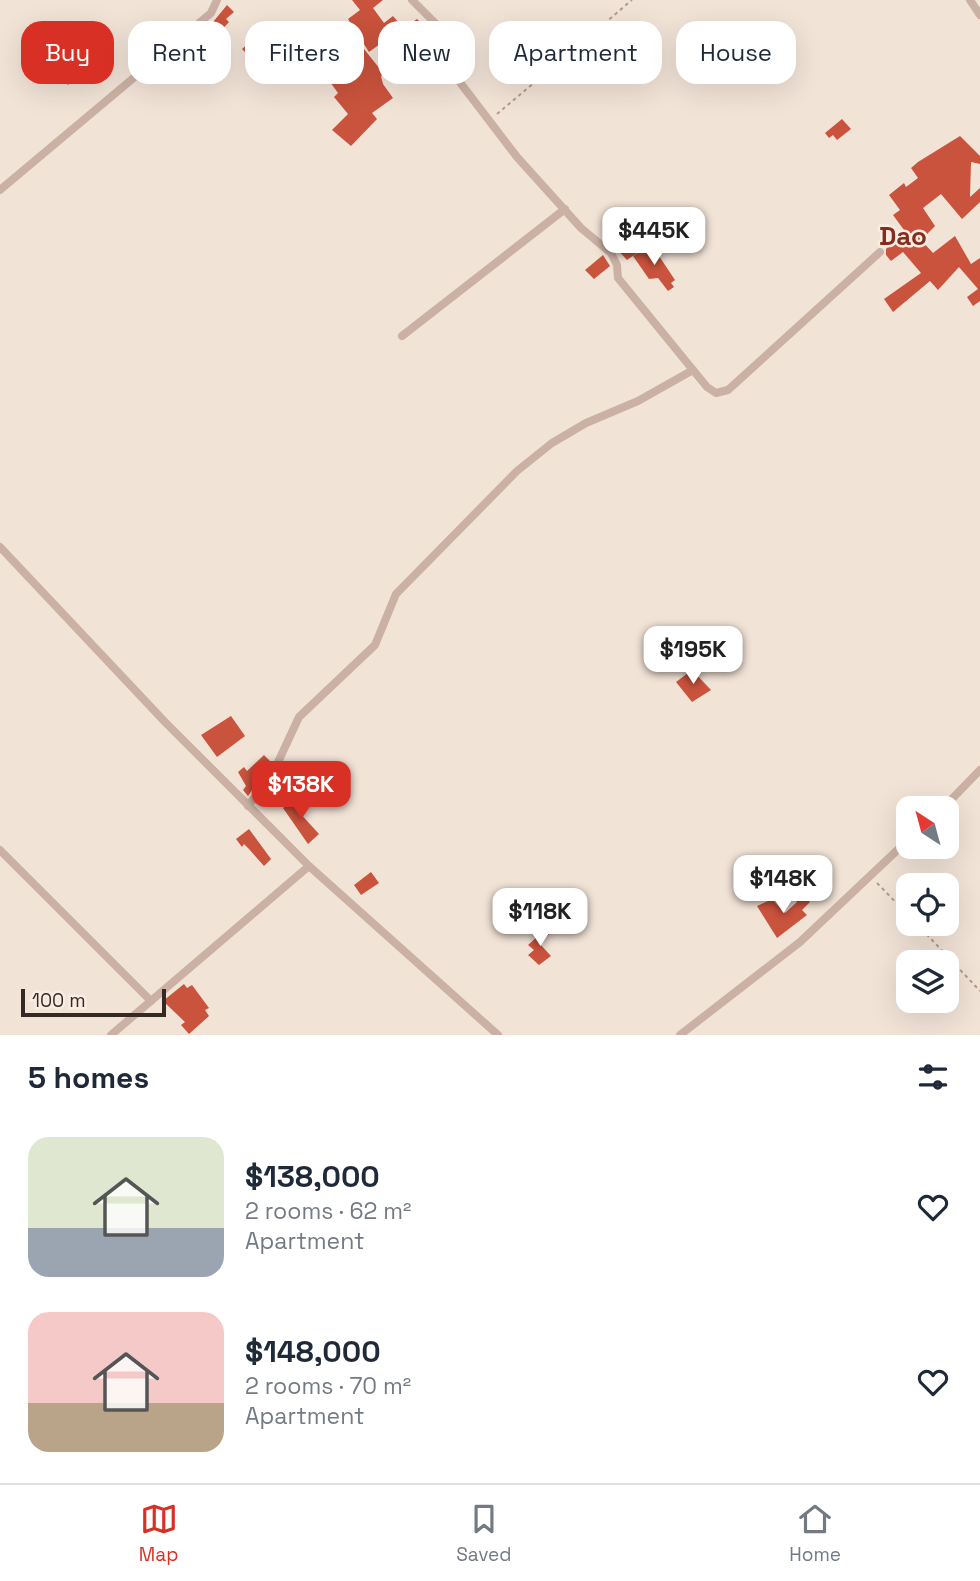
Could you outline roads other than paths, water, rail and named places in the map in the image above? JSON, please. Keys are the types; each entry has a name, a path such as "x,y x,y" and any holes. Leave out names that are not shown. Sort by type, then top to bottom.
{"street":[{"path":"0,190 211,13 216,0"},
{"path":"412,0 447,36 449,68 491,119 517,157 611,253 617,265 618,278 707,387 716,393 727,390 880,252"},
{"path":"970,0 980,15"},
{"path":"402,336 565,209"},
{"path":"248,806 272,775 299,717 315,698 375,645 396,594 517,471 552,443 586,423 638,401 693,370"},
{"path":"0,547 309,866 498,1035"},
{"path":"955,796 980,770"},
{"path":"0,850 151,1001"},
{"path":"680,1035 800,942 896,852"},
{"path":"111,1035 309,866"}],"district":[{"name":"Dao","path":"903,236"}]}
